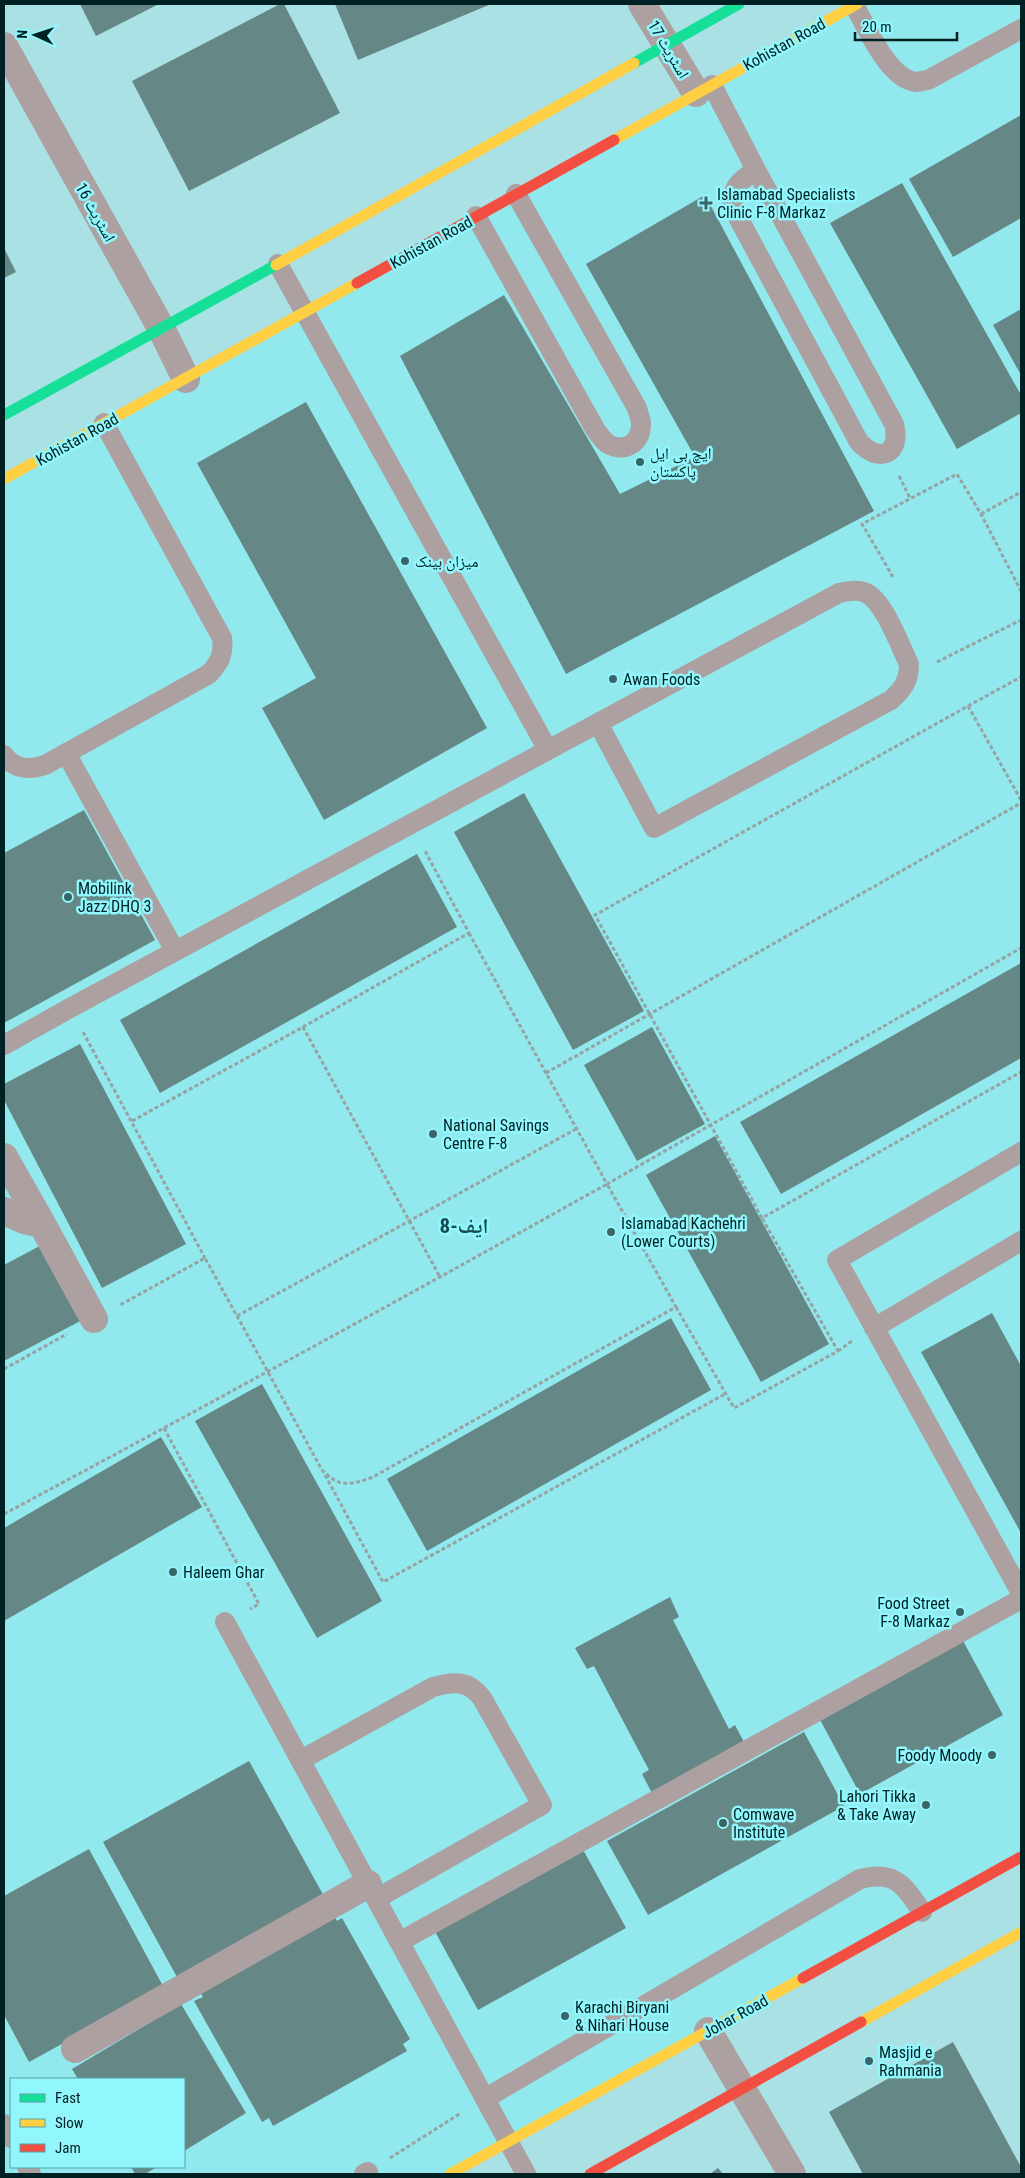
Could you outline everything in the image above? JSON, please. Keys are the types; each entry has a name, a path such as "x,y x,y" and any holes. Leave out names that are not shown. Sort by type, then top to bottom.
{"street":[{"name":"اسٹریٹ 17","path":"642,4 666,45 704,89"},
{"path":"4,415 278,264 739,4"},
{"name":"Kohistan Road","path":"4,479 856,4"},
{"name":"اسٹریٹ 16","path":"4,46 161,328 186,378"},
{"path":"4,1157 94,1319"},
{"path":"4,1211 24,1220 42,1224"},
{"name":"Johar Road","path":"450,2174 1021,1856"},
{"path":"76,2049 372,1892"},
{"path":"590,2174 1021,1932"},
{"path":"708,2031 792,2174"}],"lane":[{"path":"856,4 888,64 900,76 916,82 928,80 1021,29"},
{"path":"704,89 756,170 894,424 897,435 894,445 887,453 877,455 867,451 859,442 734,210 732,199 736,188 744,178 756,170"},
{"path":"476,216 595,430 607,443 620,448 632,445 639,436 641,423 637,408 516,194"},
{"path":"278,264 548,750"},
{"path":"4,755 19,767 30,769 45,765 209,674 219,664 224,652 222,638 104,423"},
{"path":"4,1045 174,951 839,593 850,591 866,592 878,602 908,664 909,676 903,690 891,700 654,828 598,723"},
{"path":"66,753 174,951"},
{"path":"1021,1152 837,1260 1021,1593"},
{"path":"874,1328 1021,1240"},
{"path":"399,1942 1021,1600"},
{"path":"225,1622 526,2174"},
{"path":"300,1760 433,1687 446,1683 460,1683 475,1689 482,1698 542,1805 372,1892"},
{"path":"486,2098 860,1879 872,1876 886,1876 899,1882 908,1889 922,1912"},
{"path":"4,2124 10,2136"}],"path":[{"path":"895,580 862,524 957,474 981,514 1021,591"},
{"path":"981,514 1021,492"},
{"path":"909,676 1021,620"},
{"path":"933,653 938,661"},
{"path":"410,824 576,1129 734,1408 838,1350 762,1218 595,915 1021,678"},
{"path":"546,1073 1021,801 968,706"},
{"path":"132,1122 469,933"},
{"path":"4,1514 440,1277 1021,948"},
{"path":"70,1008 383,1582 725,1394"},
{"path":"302,1027 440,1277"},
{"path":"762,1218 1021,1072"},
{"path":"237,1316 576,1129"},
{"path":"4,1369 205,1258"},
{"path":"322,1470 332,1481 345,1484 358,1483 373,1477 676,1307"},
{"path":"164,1428 259,1604 225,1622"},
{"path":"366,2173 486,2098"}],"shaded area":[{"path":"857,4 1021,4 1021,1857 450,2174 4,2174 4,480"}],"building":[{"path":"80,4 159,4 96,36"},
{"path":"280,4 284,4 340,113 189,191 132,81"},
{"path":"335,4 491,4 358,60"},
{"path":"1021,115 1021,218 953,257 909,179"},
{"path":"902,183 1021,395 1021,413 957,449 830,223"},
{"path":"705,195 874,511 566,674 400,356 504,295 620,494 695,457 586,264"},
{"path":"4,248 16,272 4,278"},
{"path":"1021,309 1021,375 993,325"},
{"path":"306,402 487,728 324,820 262,708 316,678 197,463"},
{"path":"524,793 644,1011 573,1050 454,832"},
{"name":"Mobilink Jazz DHQ 3","path":"84,810 155,940 4,1023 4,853"},
{"path":"417,854 457,927 160,1093 120,1020"},
{"path":"1021,963 1021,1058 781,1194 740,1122"},
{"path":"652,1027 705,1124 637,1161 584,1065"},
{"path":"80,1044 186,1244 102,1288 4,1100 4,1084"},
{"path":"715,1136 829,1344 761,1382 646,1175"},
{"path":"49,1241 88,1317 4,1361 4,1265"},
{"path":"992,1313 1021,1366 1021,1533 921,1352"},
{"path":"671,1318 711,1390 427,1551 387,1479"},
{"path":"262,1384 382,1601 317,1638 195,1421"},
{"path":"161,1437 202,1507 4,1621 4,1528"},
{"path":"670,1597 679,1617 673,1620 729,1729 735,1725 745,1744 652,1793 642,1774 649,1770 594,1666 587,1669 575,1648"},
{"path":"961,1637 1003,1715 860,1794 818,1716"},
{"path":"804,1732 844,1806 648,1915 607,1841"},
{"path":"249,1761 325,1898 178,1979 103,1842"},
{"path":"581,1846 626,1928 478,2010 433,1928"},
{"path":"89,1849 164,1988 29,2062 4,2015 4,1896"},
{"path":"333,1914 337,1921 342,1918 410,2039 403,2044 407,2051 273,2126 269,2118 262,2122 194,2001 203,1997 199,1990"},
{"path":"181,2004 246,2113 185,2150 185,2078 77,2078 72,2069"},
{"path":"953,2042 1021,2167 1021,2174 863,2174 829,2112"},
{"path":"132,2168 155,2168 145,2174 135,2174"},
{"path":"718,2168 723,2174 710,2174"}],"traffic: fast":[{"path":"634,63 739,4"},
{"path":"4,415 276,265"}],"traffic: slow":[{"path":"614,140 857,4"},
{"path":"276,265 634,63"},
{"path":"4,479 357,283"},
{"path":"861,2022 1021,1932"},
{"path":"450,2174 803,1978"}],"traffic: jam":[{"path":"357,283 614,140"},
{"path":"803,1978 1021,1857"},
{"path":"590,2174 861,2022"}],"place":[{"name":"Islamabad Specialists Clinic F-8 Markaz","path":"706,203"},
{"name":"ایچ بی ایل پاکستان","path":"640,462"},
{"name":"میزان بینک","path":"405,561"},
{"name":"Awan Foods","path":"613,679"},
{"name":"Mobilink Jazz DHQ 3","path":"68,897"},
{"name":"National Savings Centre F-8","path":"433,1134"},
{"name":"Islamabad Kachehri (Lower Courts)","path":"611,1232"},
{"name":"Haleem Ghar","path":"173,1572"},
{"name":"Food Street F-8 Markaz","path":"960,1612"},
{"name":"Foody Moody","path":"992,1755"},
{"name":"Lahori Tikka & Take Away","path":"926,1805"},
{"name":"Comwave Institute","path":"723,1823"},
{"name":"Karachi Biryani & Nihari House","path":"565,2016"},
{"name":"Masjid e Rahmania","path":"869,2061"}],"district":[{"name":"ایف-8","path":"464,1226"}]}
